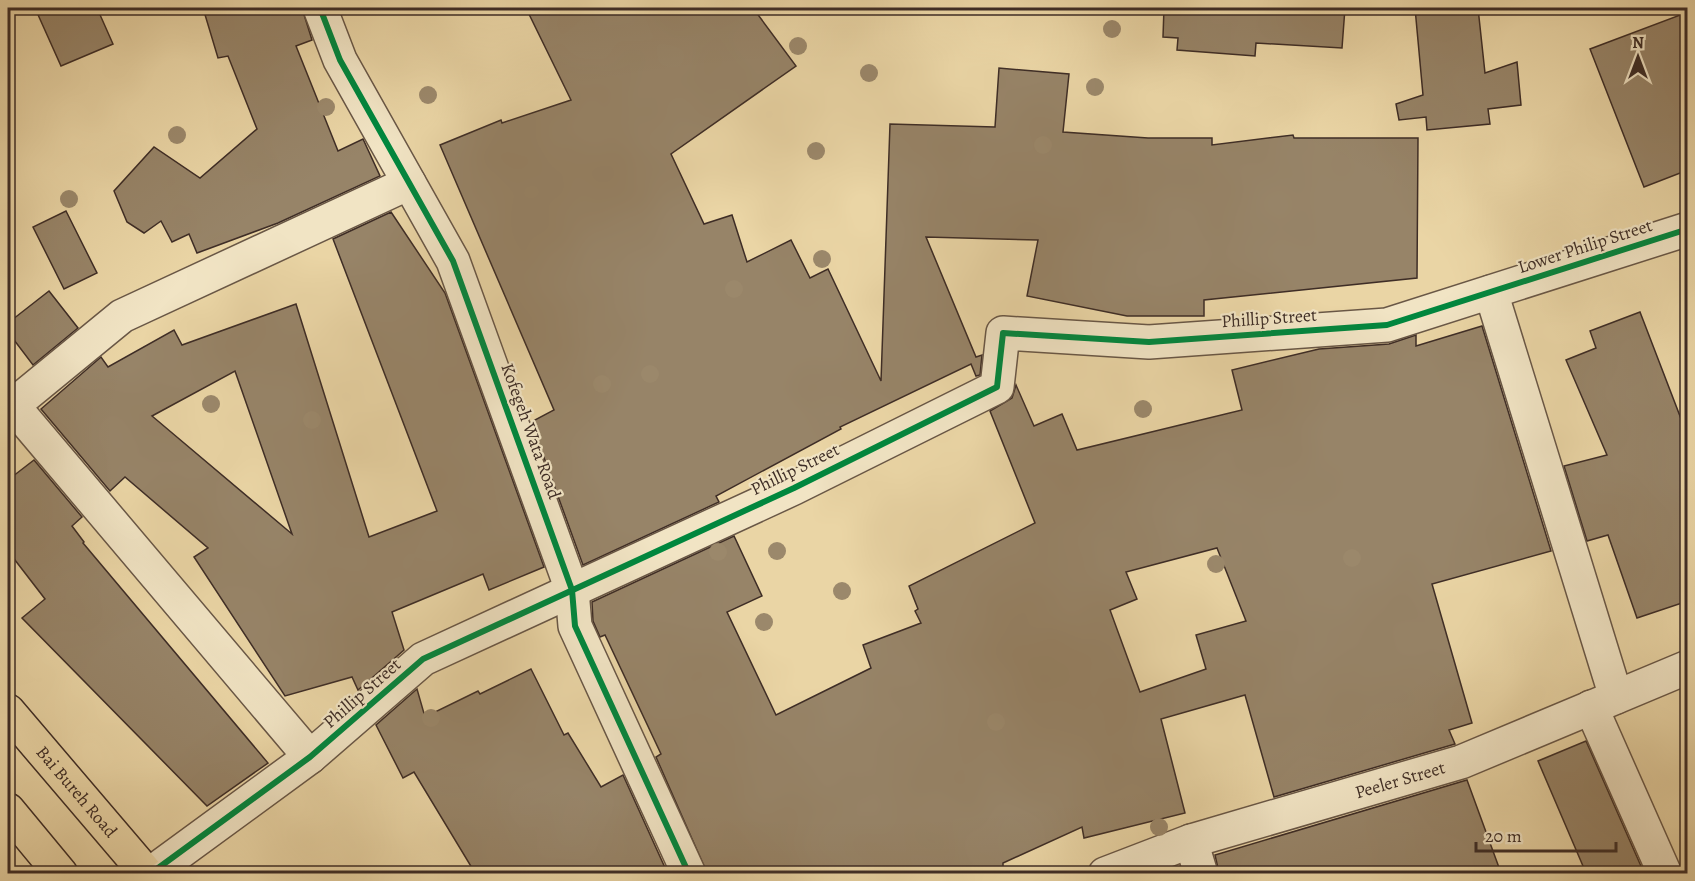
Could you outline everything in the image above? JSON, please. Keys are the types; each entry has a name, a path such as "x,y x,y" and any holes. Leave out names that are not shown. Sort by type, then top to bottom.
{"highway":[{"name":"Bai Bureh Road","path":"8,711 148,873"},
{"path":"8,810 61,873"}],"street":[{"name":"Kofegeh Wata Road","path":"320,8 340,60 453,261 572,590 575,626 689,873"},
{"path":"310,757 9,404 122,316 410,183"},
{"name":"Lower Philip Street","path":"1491,292 1688,229"},
{"path":"1491,292 1604,702 1665,873"},
{"name":"Phillip Street","path":"148,873 310,757 423,659 794,488 997,387 1003,333 1149,342 1387,325 1491,292"},
{"name":"Peeler Street","path":"1106,873 1191,841 1461,762 1688,667"},
{"path":"1191,841 1201,873"}],"building":[{"path":"35,8 97,8 113,44 61,66"},
{"path":"203,8 302,8 312,40 296,46 338,151 363,139 380,176 278,223 197,253 189,234 172,242 161,221 144,233 127,222 114,191 154,147 200,178 257,129 228,56 218,58"},
{"path":"526,8 753,8 796,66 671,154 704,224 732,215 747,262 791,240 810,278 828,269 881,381 890,124 995,127 999,68 1069,74 1063,132 1148,138 1212,138 1212,145 1293,135 1294,138 1418,138 1417,278 1204,300 1204,316 1127,316 1027,296 1038,240 926,237 976,357 982,355 980,375 976,376 971,364 840,427 841,429 716,496 719,502 583,565 531,422 554,410 440,145 501,120 502,123 571,100"},
{"path":"1164,8 1345,8 1342,48 1256,43 1255,56 1177,50 1178,38 1163,37"},
{"path":"1415,8 1478,8 1485,73 1517,62 1521,105 1488,109 1490,124 1427,130 1426,117 1399,120 1396,104 1423,95"},
{"path":"1688,12 1688,170 1644,187 1590,49"},
{"path":"66,211 97,273 64,289 33,227"},
{"path":"391,212 445,293 544,567 489,590 483,574 392,612 404,650 358,690 352,677 285,696 194,557 208,548 125,477 110,491 41,409 101,357 108,367 174,330 182,345 296,304 369,537 437,511 333,239","holes":["235,371 292,534 152,416"]},
{"path":"49,291 78,328 33,365 8,332 8,323"},
{"path":"1640,312 1688,437 1688,601 1637,618 1608,535 1587,541 1564,466 1607,455 1566,360 1596,348 1590,331"},
{"path":"1482,326 1551,551 1432,584 1472,723 1449,730 1455,744 1274,797 1245,695 1161,719 1185,813 1084,838 1082,827 1003,863 1003,873 707,873 656,757 661,754 605,635 600,637 593,621 592,602 734,536 762,596 727,612 776,715 871,668 863,645 921,623 915,611 918,609 909,586 1035,523 990,411 1012,398 1016,385 1034,426 1062,414 1077,450 1242,410 1232,370 1319,349 1389,344 1416,335 1416,346","holes":["1217,548 1246,621 1196,635 1206,669 1140,692 1110,610 1137,599 1126,572"]},
{"path":"34,460 82,517 72,526 83,543 268,763 207,806 22,618 45,599 8,551 8,480"},
{"path":"531,669 564,735 568,733 601,787 623,775 666,870 660,873 475,873 414,772 403,778 376,725 417,689 425,717 478,691 480,694"},
{"path":"1586,741 1644,873 1586,873 1538,761"},
{"path":"1467,780 1501,873 1219,873 1215,855"}],"cycle path":[{"path":"320,8 340,60 453,261 572,590 575,626 689,874"},
{"path":"150,874 310,757 423,659 794,488 997,387 1003,333 1149,342 1387,325 1688,229"}]}
